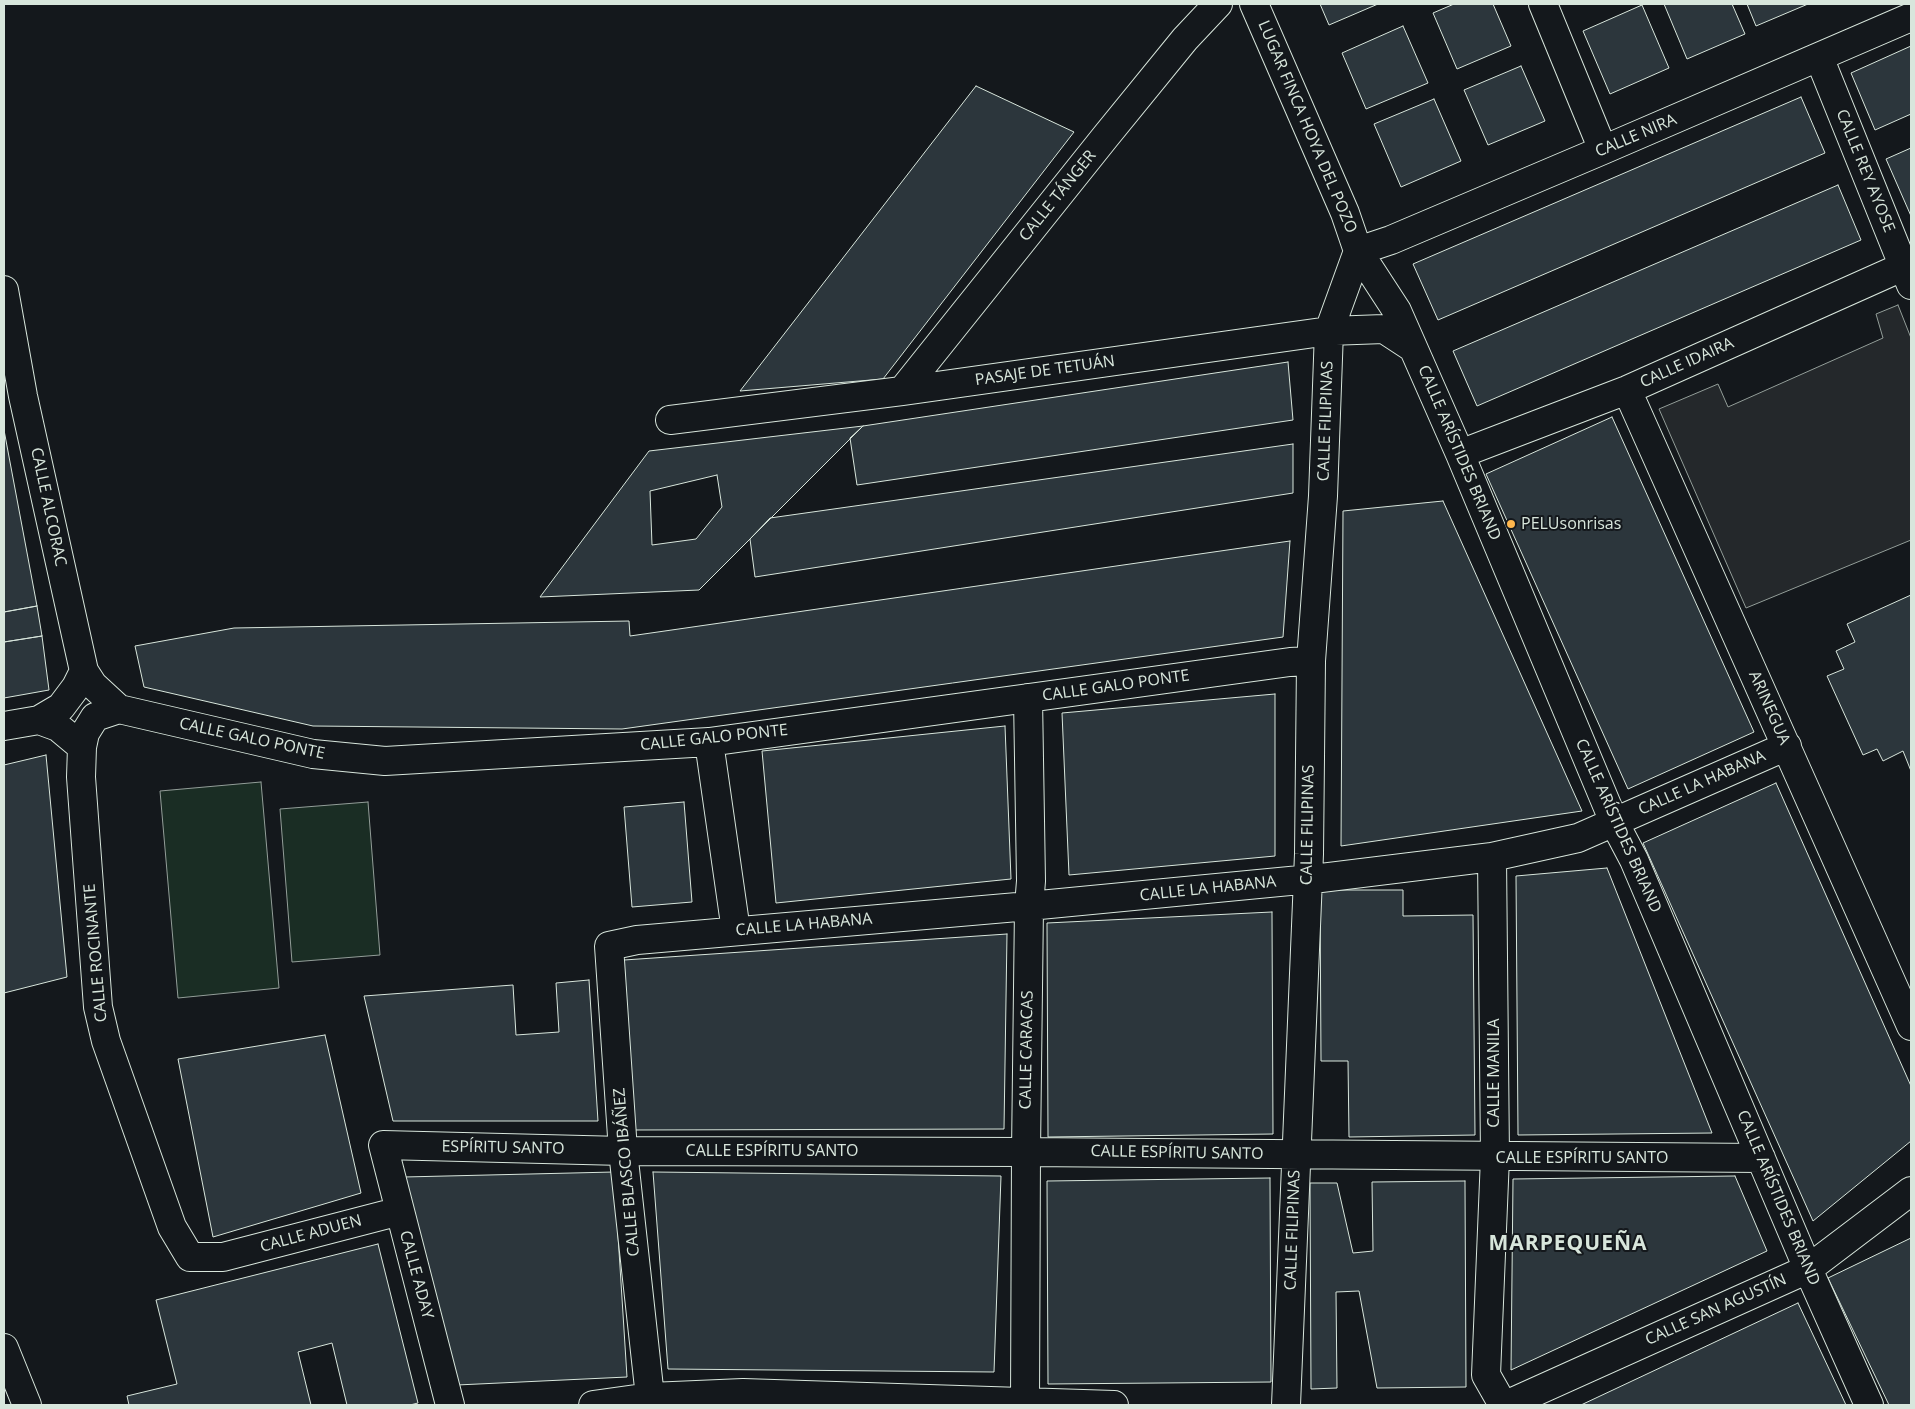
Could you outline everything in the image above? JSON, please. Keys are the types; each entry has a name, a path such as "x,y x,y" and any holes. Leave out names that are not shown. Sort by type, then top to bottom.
{"street":[{"name":"CALLE TÁNGER","path":"902,391 1185,39 1218,4"},
{"name":"LUGAR FINCA HOYA DEL POZO","path":"1254,4 1345,213 1358,251"},
{"path":"1543,4 1603,150"},
{"name":"CALLE NIRA","path":"1358,251 1391,240 1911,17"},
{"name":"CALLE REY AYOSE","path":"1819,57 1909,271"},
{"name":"CALLE FILIPINAS","path":"1286,1405 1307,879 1311,661 1323,496 1329,331 1358,251"},
{"name":"CALLE ARÍSTIDES BRIAND","path":"1358,251 1397,311 1460,454 1614,822 1634,860 1808,1269 1869,1405"},
{"name":"CALLE IDAIRA","path":"1460,454 1627,390 1909,271"},
{"name":"CALLE ALCORAC","path":"4,290 14,398 84,671 93,685 119,709"},
{"name":"PASAJE DE TETUÁN","path":"670,420 902,391 1329,331 1384,329 1413,348"},
{"name":"ARINEGUA","path":"1627,390 1911,1026"},
{"name":"CALLE GALO PONTE","path":"119,709 313,754 385,761 709,742 1290,662 1311,661"},
{"path":"4,726 39,720 60,707 76,687 84,671"},
{"name":"CALLE CARACAS","path":"1025,1402 1026,1152 1029,906 1031,881 1028,698"},
{"name":"CALLE ROCINANTE","path":"119,709 95,717 85,733 82,747 81,777 98,1007 106,1042 172,1227 190,1257 223,1257"},
{"path":"39,720 58,727 82,747"},
{"path":"709,742 736,931"},
{"name":"CALLE LA HABANA","path":"609,946 636,940 1029,906 1307,879 1492,857 1578,838 1787,746"},
{"name":"CALLE MANILA","path":"1492,857 1495,1157 1486,1375 1505,1405"},
{"name":"CALLE BLASCO IBÁÑEZ","path":"609,946 624,1151 650,1397"},
{"name":"ESPÍRITU SANTO","path":"382,1145 624,1151"},
{"name":"CALLE ADAY","path":"382,1145 450,1405"},
{"name":"CALLE ESPÍRITU SANTO","path":"624,1151 1761,1158"},
{"name":"CALLE SAN AGUSTÍN","path":"1505,1405 1808,1269 1911,1191"},
{"name":"CALLE ADUEN","path":"223,1257 400,1211"},
{"path":"4,1348 27,1405"},
{"path":"594,1405 650,1397 743,1393 1114,1405"}],"green space":[{"path":"261,782 279,988 178,998 160,791"},
{"path":"368,802 380,955 292,962 280,809"}],"shaded area":[{"path":"1898,305 1911,338 1911,540 1746,608 1659,409 1718,384 1728,407 1883,338 1876,314"}],"building":[{"path":"1320,4 1378,4 1329,25"},
{"path":"1454,4 1493,4 1511,46 1457,69 1433,13"},
{"path":"1664,4 1732,4 1745,34 1687,59"},
{"path":"1747,4 1808,4 1756,26"},
{"path":"1642,5 1669,68 1610,94 1583,31"},
{"path":"1403,26 1428,83 1366,109 1342,53"},
{"path":"1911,46 1911,114 1875,130 1851,73"},
{"path":"1521,66 1545,121 1488,145 1464,90"},
{"path":"976,86 1074,132 883,379 740,391"},
{"path":"1801,97 1825,153 1438,320 1413,264"},
{"path":"1434,99 1461,161 1401,187 1374,124"},
{"path":"1911,148 1911,216 1886,159"},
{"path":"1838,185 1861,240 1477,406 1453,351"},
{"path":"1288,362 1293,420 857,485 850,438 863,426"},
{"path":"1612,417 1754,732 1628,789 1486,474"},
{"path":"863,426 699,590 540,597 649,451","holes":["717,475 722,507 696,539 652,545 650,491"]},
{"path":"4,430 37,606 4,612"},
{"path":"1293,444 1293,493 755,577 750,539 770,518"},
{"path":"1443,501 1582,811 1341,846 1343,511"},
{"path":"1290,541 1283,637 622,729 313,726 144,687 135,646 234,628 629,621 630,636"},
{"path":"1911,595 1911,771 1903,751 1883,761 1877,749 1863,755 1827,676 1844,669 1836,651 1855,642 1847,624"},
{"path":"37,606 42,636 4,642 4,612"},
{"path":"42,636 49,690 4,698 4,642"},
{"path":"1275,694 1275,856 1069,875 1062,713"},
{"path":"1005,726 1011,879 776,903 762,751"},
{"path":"46,755 67,977 4,993 4,765"},
{"path":"1776,783 1911,1086 1911,1141 1813,1221 1643,843"},
{"path":"684,802 692,902 632,907 624,807"},
{"path":"1607,868 1712,1133 1518,1135 1516,876"},
{"path":"1320,890 1403,890 1403,916 1473,915 1475,1135 1349,1137 1348,1061 1321,1061"},
{"path":"1272,912 1273,1134 1048,1137 1047,923"},
{"path":"1007,934 1004,1129 634,1130 624,960"},
{"path":"589,980 598,1121 393,1121 364,996 513,985 516,1035 559,1032 556,983"},
{"path":"325,1035 361,1193 213,1237 178,1059"},
{"path":"614,1172 627,1377 457,1385 404,1177"},
{"path":"653,1172 1001,1176 994,1372 668,1369"},
{"path":"1735,1176 1767,1251 1511,1370 1513,1179"},
{"path":"1270,1178 1271,1382 1048,1384 1047,1181"},
{"path":"1465,1181 1466,1387 1377,1388 1359,1291 1336,1292 1337,1388 1311,1389 1310,1183 1337,1183 1353,1253 1373,1251 1372,1182"},
{"path":"1911,1238 1911,1405 1889,1405 1828,1278"},
{"path":"378,1244 418,1403 410,1405 347,1405 332,1343 298,1352 311,1405 129,1405 127,1396 177,1384 156,1300"},
{"path":"1798,1303 1846,1405 1581,1405"}],"place":[{"name":"PELUsonrisas","path":"1511,524"}],"district":[{"name":"MARPEQUEÑA","path":"1568,1244"}]}
